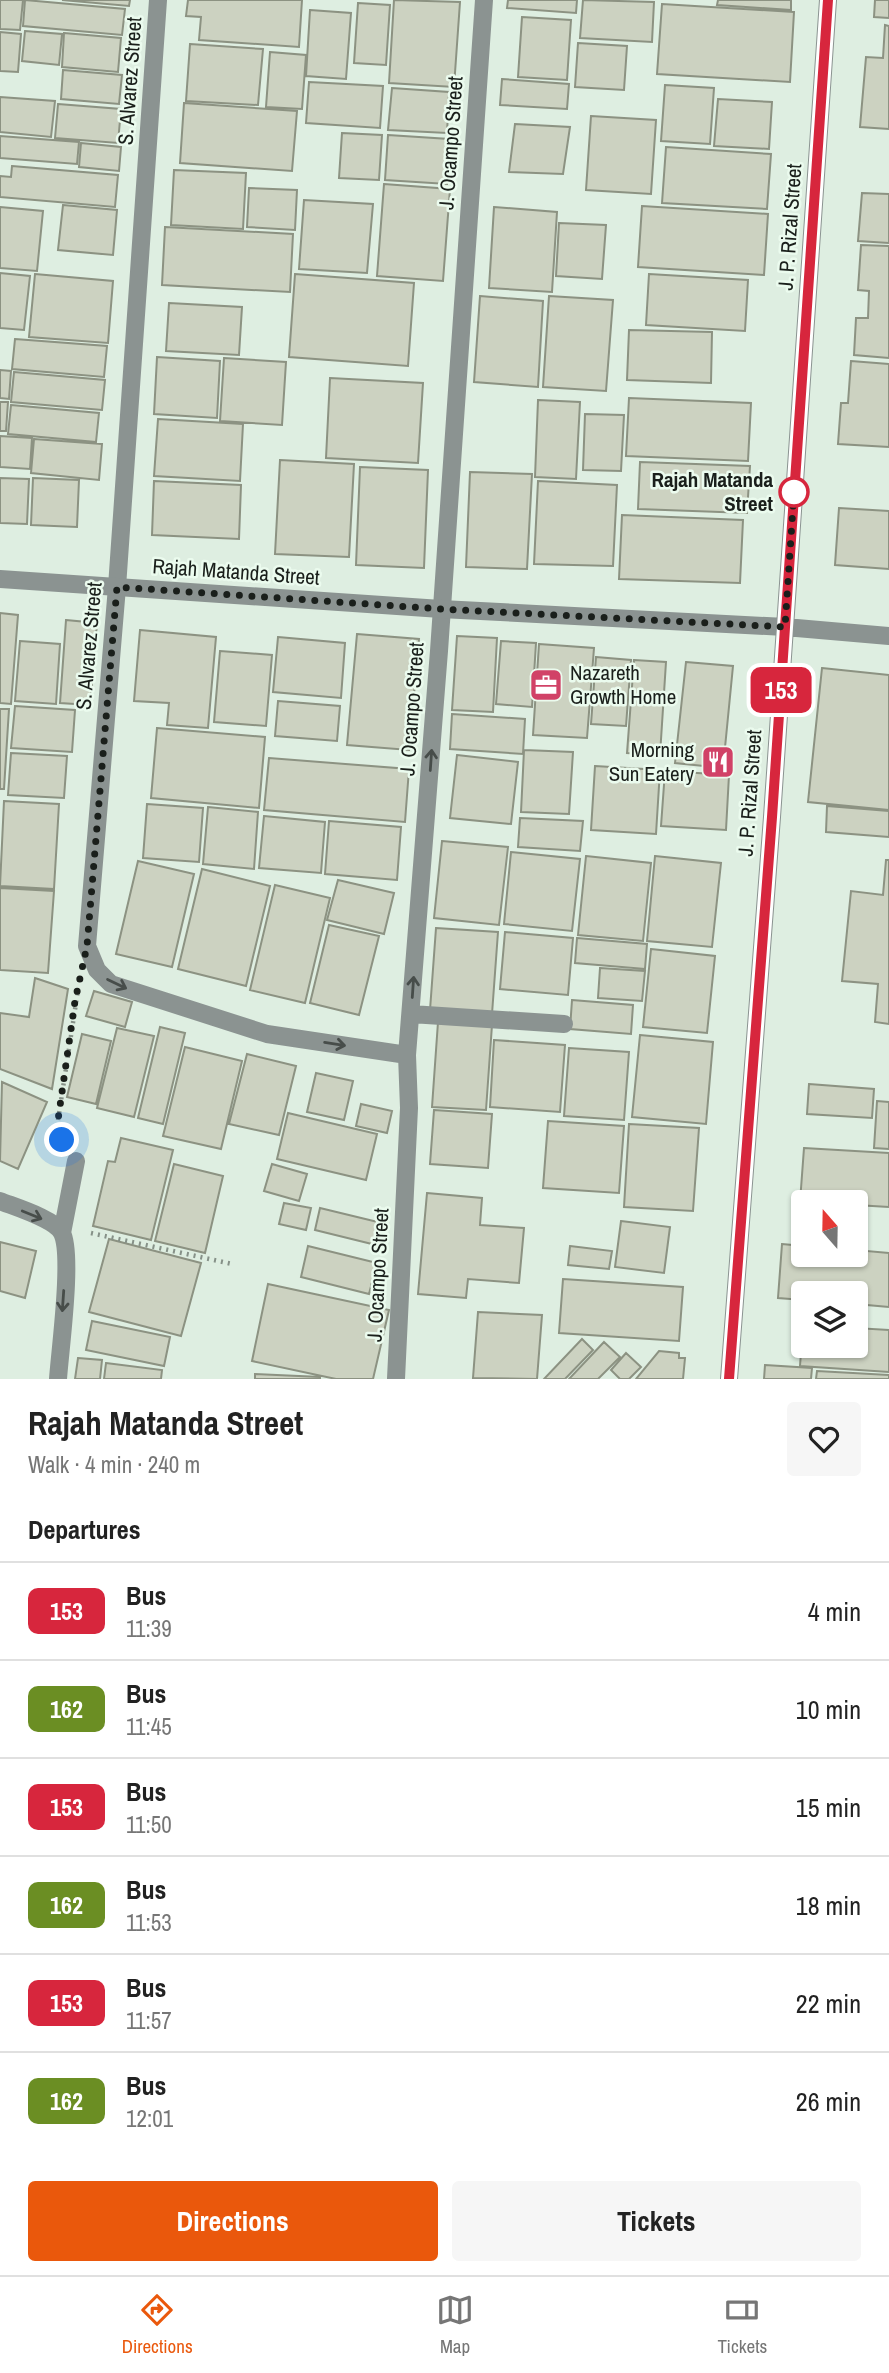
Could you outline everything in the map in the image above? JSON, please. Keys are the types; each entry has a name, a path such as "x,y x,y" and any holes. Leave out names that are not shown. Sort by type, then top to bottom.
{"street":[{"name":"S. Alvarez Street","path":"87,946 117,587 158,0"},
{"name":"J. Ocampo Street","path":"396,1379 409,1108 407,1055 484,0"},
{"name":"J. P. Rizal Street","path":"729,1379 828,0"},
{"name":"Rajah Matanda Street","path":"0,579 441,609 785,627 889,636"},
{"path":"87,946 97,970 111,984 267,1034 407,1055"},
{"path":"411,1014 564,1024"},
{"path":"58,1379 66,1258 62,1233 76,1161"},
{"path":"0,1201 51,1222 62,1233"}],"path":[{"path":"76,1161 57,1127 75,1001 87,946"},
{"path":"62,1233 96,1233 232,1264"}],"building":[{"path":"0,0 23,0 20,30 0,29"},
{"path":"25,0 125,9 122,35 23,26"},
{"path":"62,0 130,0 129,6"},
{"path":"188,0 302,0 299,47 199,40 201,17 186,16"},
{"path":"394,0 460,2 454,87 389,83"},
{"path":"508,0 577,0 576,13 507,8"},
{"path":"583,0 654,2 652,42 580,38"},
{"path":"718,0 791,0 791,10 717,5"},
{"path":"875,0 889,0 889,18 874,17"},
{"path":"358,3 390,5 386,65 354,63"},
{"path":"662,4 794,12 790,82 657,74"},
{"path":"310,10 351,13 346,79 306,76"},
{"path":"522,17 571,20 567,80 518,77"},
{"path":"885,25 889,26 889,129 860,127 866,57 883,58"},
{"path":"25,31 62,34 59,65 22,61"},
{"path":"0,32 21,34 18,72 0,71"},
{"path":"64,33 121,38 118,72 62,67"},
{"path":"578,43 627,46 624,90 575,87"},
{"path":"190,44 263,49 258,105 186,101"},
{"path":"270,52 306,55 302,109 266,107"},
{"path":"63,70 122,75 119,104 61,99"},
{"path":"502,79 569,84 567,109 500,105"},
{"path":"309,82 383,86 380,128 306,123"},
{"path":"665,85 714,88 710,144 661,141"},
{"path":"392,88 449,92 447,133 388,130"},
{"path":"0,97 55,101 51,137 0,132"},
{"path":"718,99 772,102 769,149 714,146"},
{"path":"184,103 297,111 292,171 180,163"},
{"path":"58,104 121,109 118,143 55,138"},
{"path":"591,116 656,120 651,194 586,190"},
{"path":"515,124 570,127 563,174 509,172"},
{"path":"342,133 382,135 379,180 339,178"},
{"path":"388,135 449,139 447,184 385,180"},
{"path":"0,136 79,142 77,164 0,158"},
{"path":"81,143 121,147 119,171 79,167"},
{"path":"666,147 771,154 767,209 662,203"},
{"path":"12,166 118,175 115,207 0,197 0,176 11,177"},
{"path":"174,170 246,173 243,229 171,225"},
{"path":"384,184 450,189 443,281 377,276"},
{"path":"249,188 297,190 295,230 247,227"},
{"path":"862,193 889,194 889,243 858,241"},
{"path":"304,200 373,204 367,273 299,269"},
{"path":"63,205 117,210 113,255 58,250"},
{"path":"642,206 768,214 764,275 638,267"},
{"path":"0,207 43,211 37,271 0,268"},
{"path":"494,207 557,212 552,292 489,288"},
{"path":"559,223 606,225 602,279 556,276"},
{"path":"165,227 293,234 290,292 162,285"},
{"path":"861,245 889,246 889,358 854,355 856,318 868,318 869,291 858,290"},
{"path":"0,273 30,276 24,330 0,328"},
{"path":"35,274 113,281 108,343 29,337"},
{"path":"295,274 414,283 408,366 289,357"},
{"path":"649,274 748,280 745,331 646,325"},
{"path":"480,296 543,301 538,387 474,382"},
{"path":"549,296 613,300 606,391 543,387"},
{"path":"169,303 242,307 239,355 166,351"},
{"path":"629,330 712,332 711,383 627,380"},
{"path":"15,339 107,346 104,377 12,369"},
{"path":"157,357 220,361 217,418 154,414"},
{"path":"224,358 286,362 282,425 220,421"},
{"path":"851,361 889,364 889,447 838,444 841,403 848,403"},
{"path":"0,370 11,371 9,399 0,398"},
{"path":"14,372 105,380 102,410 11,402"},
{"path":"330,378 423,383 418,463 326,458"},
{"path":"629,398 751,403 748,461 626,456"},
{"path":"538,400 580,402 576,479 535,477"},
{"path":"0,402 8,402 6,431 0,431"},
{"path":"11,405 99,413 96,442 8,434"},
{"path":"585,414 624,415 621,471 583,470"},
{"path":"158,419 243,424 240,481 154,476"},
{"path":"0,436 32,438 30,469 0,467"},
{"path":"34,439 102,444 99,480 31,473"},
{"path":"280,460 354,464 349,557 275,554"},
{"path":"640,462 750,466 747,513 638,509"},
{"path":"360,467 428,470 424,568 356,565"},
{"path":"470,472 532,474 527,569 466,567"},
{"path":"0,478 29,479 27,524 0,523"},
{"path":"33,478 79,480 77,527 31,525"},
{"path":"154,481 241,485 239,539 152,535"},
{"path":"538,481 617,485 613,566 534,564"},
{"path":"839,508 889,511 889,569 835,565"},
{"path":"622,515 743,520 740,583 619,579"},
{"path":"0,613 18,615 11,704 0,703"},
{"path":"66,620 97,623 90,705 60,703"},
{"path":"140,630 216,637 208,728 167,725 169,703 134,701"},
{"path":"357,634 419,639 409,750 347,745"},
{"path":"457,636 497,638 493,712 452,710"},
{"path":"278,637 345,643 341,698 273,692"},
{"path":"20,641 60,644 56,704 15,701"},
{"path":"501,641 536,643 532,707 496,704"},
{"path":"539,644 594,648 587,738 533,735"},
{"path":"220,651 272,655 266,726 214,722"},
{"path":"596,657 631,660 626,726 591,724"},
{"path":"634,660 666,662 660,755 627,753"},
{"path":"686,662 733,666 723,768 675,763"},
{"path":"822,668 889,675 889,810 808,802"},
{"path":"278,701 340,706 337,741 275,736"},
{"path":"15,706 75,710 72,752 11,748"},
{"path":"0,709 9,709 4,789 0,789"},
{"path":"452,714 525,719 523,754 450,749"},
{"path":"157,728 265,737 259,808 151,798"},
{"path":"524,750 573,752 569,814 521,812"},
{"path":"11,753 67,756 64,798 8,795"},
{"path":"457,755 518,762 511,824 450,818"},
{"path":"269,758 409,769 405,822 264,810"},
{"path":"595,766 660,770 656,834 591,830"},
{"path":"665,771 729,775 726,830 661,826"},
{"path":"4,801 59,804 54,889 0,886"},
{"path":"147,804 203,808 199,862 143,858"},
{"path":"827,806 889,811 889,837 826,832"},
{"path":"208,807 258,812 254,869 203,864"},
{"path":"264,816 325,822 321,873 259,868"},
{"path":"520,818 583,821 580,851 518,847"},
{"path":"329,821 401,827 397,880 325,874"},
{"path":"442,841 508,847 499,925 434,918"},
{"path":"511,852 580,859 572,931 504,924"},
{"path":"586,856 651,863 643,941 578,935"},
{"path":"655,856 721,863 712,947 647,941"},
{"path":"886,860 889,860 889,1024 875,1022 878,984 842,981 851,891 883,895"},
{"path":"138,861 194,874 172,967 116,954"},
{"path":"202,869 270,886 246,986 178,969"},
{"path":"338,880 394,893 384,934 327,920"},
{"path":"275,885 330,898 305,1003 250,990"},
{"path":"0,888 54,891 48,973 0,970"},
{"path":"329,925 379,936 359,1015 310,1003"},
{"path":"436,928 498,932 492,1014 430,1010"},
{"path":"505,932 573,938 568,995 500,989"},
{"path":"577,938 647,944 645,969 575,963"},
{"path":"651,949 715,956 707,1033 643,1027"},
{"path":"600,968 645,971 642,1001 598,998"},
{"path":"35,978 68,989 52,1089 0,1069 0,1013 29,1017"},
{"path":"94,991 132,1002 125,1027 86,1016"},
{"path":"572,1000 633,1005 631,1034 570,1029"},
{"path":"438,1022 492,1025 486,1110 432,1107"},
{"path":"160,1027 185,1033 163,1124 138,1118"},
{"path":"117,1028 154,1036 134,1117 97,1108"},
{"path":"82,1034 111,1041 96,1104 67,1097"},
{"path":"640,1035 713,1042 706,1124 632,1117"},
{"path":"494,1040 565,1045 560,1112 490,1107"},
{"path":"185,1047 242,1061 221,1149 163,1136"},
{"path":"569,1048 629,1052 624,1120 564,1116"},
{"path":"247,1054 296,1066 279,1135 229,1124"},
{"path":"316,1073 353,1081 344,1120 307,1112"},
{"path":"2,1082 47,1102 18,1169 0,1161"},
{"path":"809,1084 874,1089 872,1118 807,1114"},
{"path":"877,1101 889,1102 889,1149 874,1148"},
{"path":"361,1104 392,1111 387,1133 356,1126"},
{"path":"434,1110 492,1114 488,1168 430,1164"},
{"path":"288,1113 377,1134 366,1180 277,1159"},
{"path":"548,1121 624,1126 619,1193 543,1188"},
{"path":"629,1124 699,1128 693,1211 624,1207"},
{"path":"121,1138 173,1150 151,1240 93,1226 108,1161 115,1162"},
{"path":"804,1148 889,1153 889,1207 868,1206 868,1190 801,1190"},
{"path":"174,1164 223,1176 205,1253 155,1241"},
{"path":"272,1164 307,1174 299,1201 264,1191"},
{"path":"427,1193 482,1198 480,1225 524,1228 519,1283 468,1279 466,1298 418,1294"},
{"path":"284,1203 311,1208 306,1230 279,1224"},
{"path":"320,1208 386,1224 380,1246 315,1230"},
{"path":"621,1221 670,1227 664,1273 615,1267"},
{"path":"109,1239 201,1263 181,1336 89,1312"},
{"path":"0,1242 36,1251 25,1298 0,1291"},
{"path":"782,1244 791,1245 791,1267 868,1267 868,1251 889,1253 889,1307 868,1305 868,1281 791,1281 791,1299 778,1298"},
{"path":"308,1246 377,1263 369,1294 301,1277"},
{"path":"570,1246 612,1251 609,1269 568,1265"},
{"path":"563,1279 683,1287 679,1341 559,1333"},
{"path":"268,1284 389,1310 373,1379 336,1379 252,1361"},
{"path":"478,1312 542,1315 537,1379 473,1378"},
{"path":"92,1321 170,1337 164,1366 86,1350"},
{"path":"868,1329 889,1330 889,1372 800,1366 801,1358 868,1358"},
{"path":"582,1339 593,1350 565,1379 544,1379"},
{"path":"604,1342 620,1357 598,1379 569,1379"},
{"path":"659,1351 679,1353 679,1358 685,1358 683,1379 636,1379"},
{"path":"626,1353 641,1367 629,1379 620,1379 611,1370"},
{"path":"78,1358 102,1360 100,1379 75,1379"},
{"path":"106,1363 162,1370 161,1379 104,1379"},
{"path":"765,1365 812,1368 811,1379 764,1379"},
{"path":"817,1371 889,1375 889,1379 816,1379"},
{"path":"255,1374 320,1377 320,1379 255,1379"}],"bus line":[{"name":"153","path":"729,1379 772,817 828,0"}],"place":[{"name":"Rajah Matanda Street","path":"794,492"},
{"name":"Nazareth Growth Home","path":"546,685"},
{"name":"Morning Sun Eatery","path":"718,762"}],"route":[{"path":"62,1140 57,1127 75,1001 87,946 117,587 441,609 785,627 794,492"}]}
